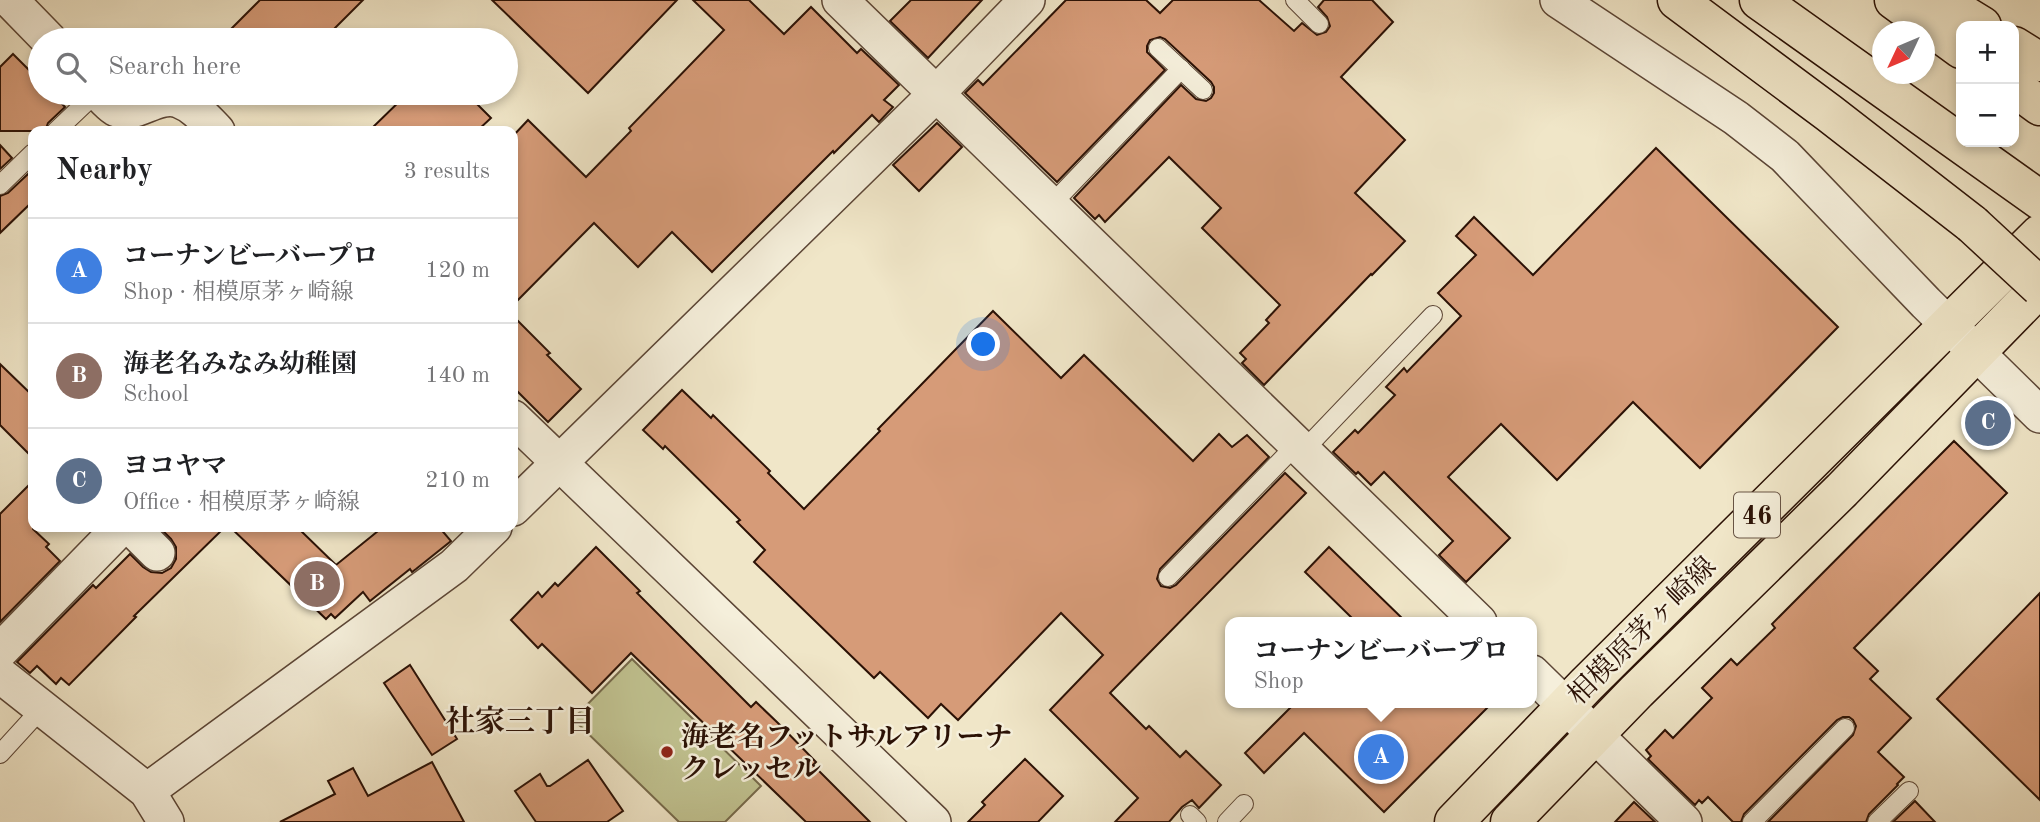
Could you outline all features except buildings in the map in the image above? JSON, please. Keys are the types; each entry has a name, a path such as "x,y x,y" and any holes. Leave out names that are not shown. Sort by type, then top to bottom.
{"main road":[{"path":"1677,0 1829,113 2040,278"},
{"path":"1759,0 2031,194"},
{"path":"1894,0 1956,45"},
{"path":"1940,0 1974,21"},
{"path":"2019,49 2040,62"},
{"path":"2019,91 2040,106"},
{"path":"1972,224 2040,287"},
{"name":"相模原茅ヶ崎線","path":"1454,822 1566,706 2040,234"},
{"name":"相模原茅ヶ崎線","path":"1510,822 1744,585 1842,490 2040,287"}],"street":[{"path":"10,0 37,28"},
{"path":"840,0 1474,617"},
{"path":"518,503 936,94 1027,0"},
{"path":"1558,0 1736,118 1785,156 2040,415"},
{"path":"118,105 130,111 145,105"},
{"path":"189,105 212,126"},
{"path":"518,423 933,822"},
{"path":"0,651 116,532"},
{"path":"136,532 157,553"},
{"path":"147,791 454,566 489,532"},
{"path":"0,675 147,791 166,822"},
{"path":"1537,679 1684,822"}],"lane":[{"path":"1299,1 1319,24"},
{"path":"1158,48 1203,90"},
{"path":"1050,206 1181,69"},
{"path":"63,126 94,105"},
{"path":"0,185 28,158"},
{"path":"1168,577 1433,315"},
{"path":"0,754 42,708"},
{"path":"1752,822 1845,727"},
{"path":"1877,822 1909,791"},
{"path":"1227,822 1244,804"}],"green space":[{"name":"海老名フットサルアリーナ クレッセル","path":"632,659 761,786 725,822 679,822 573,719"}],"place":[{"name":"ヨコヤマ","path":"1988,423"},
{"name":"海老名みなみ幼稚園","path":"317,584"},
{"name":"海老名フットサルアリーナ クレッセル","path":"667,752"},
{"name":"コーナンビーバープロ","path":"1381,757"}],"district":[{"name":"社家三丁目","path":"520,721"}]}
